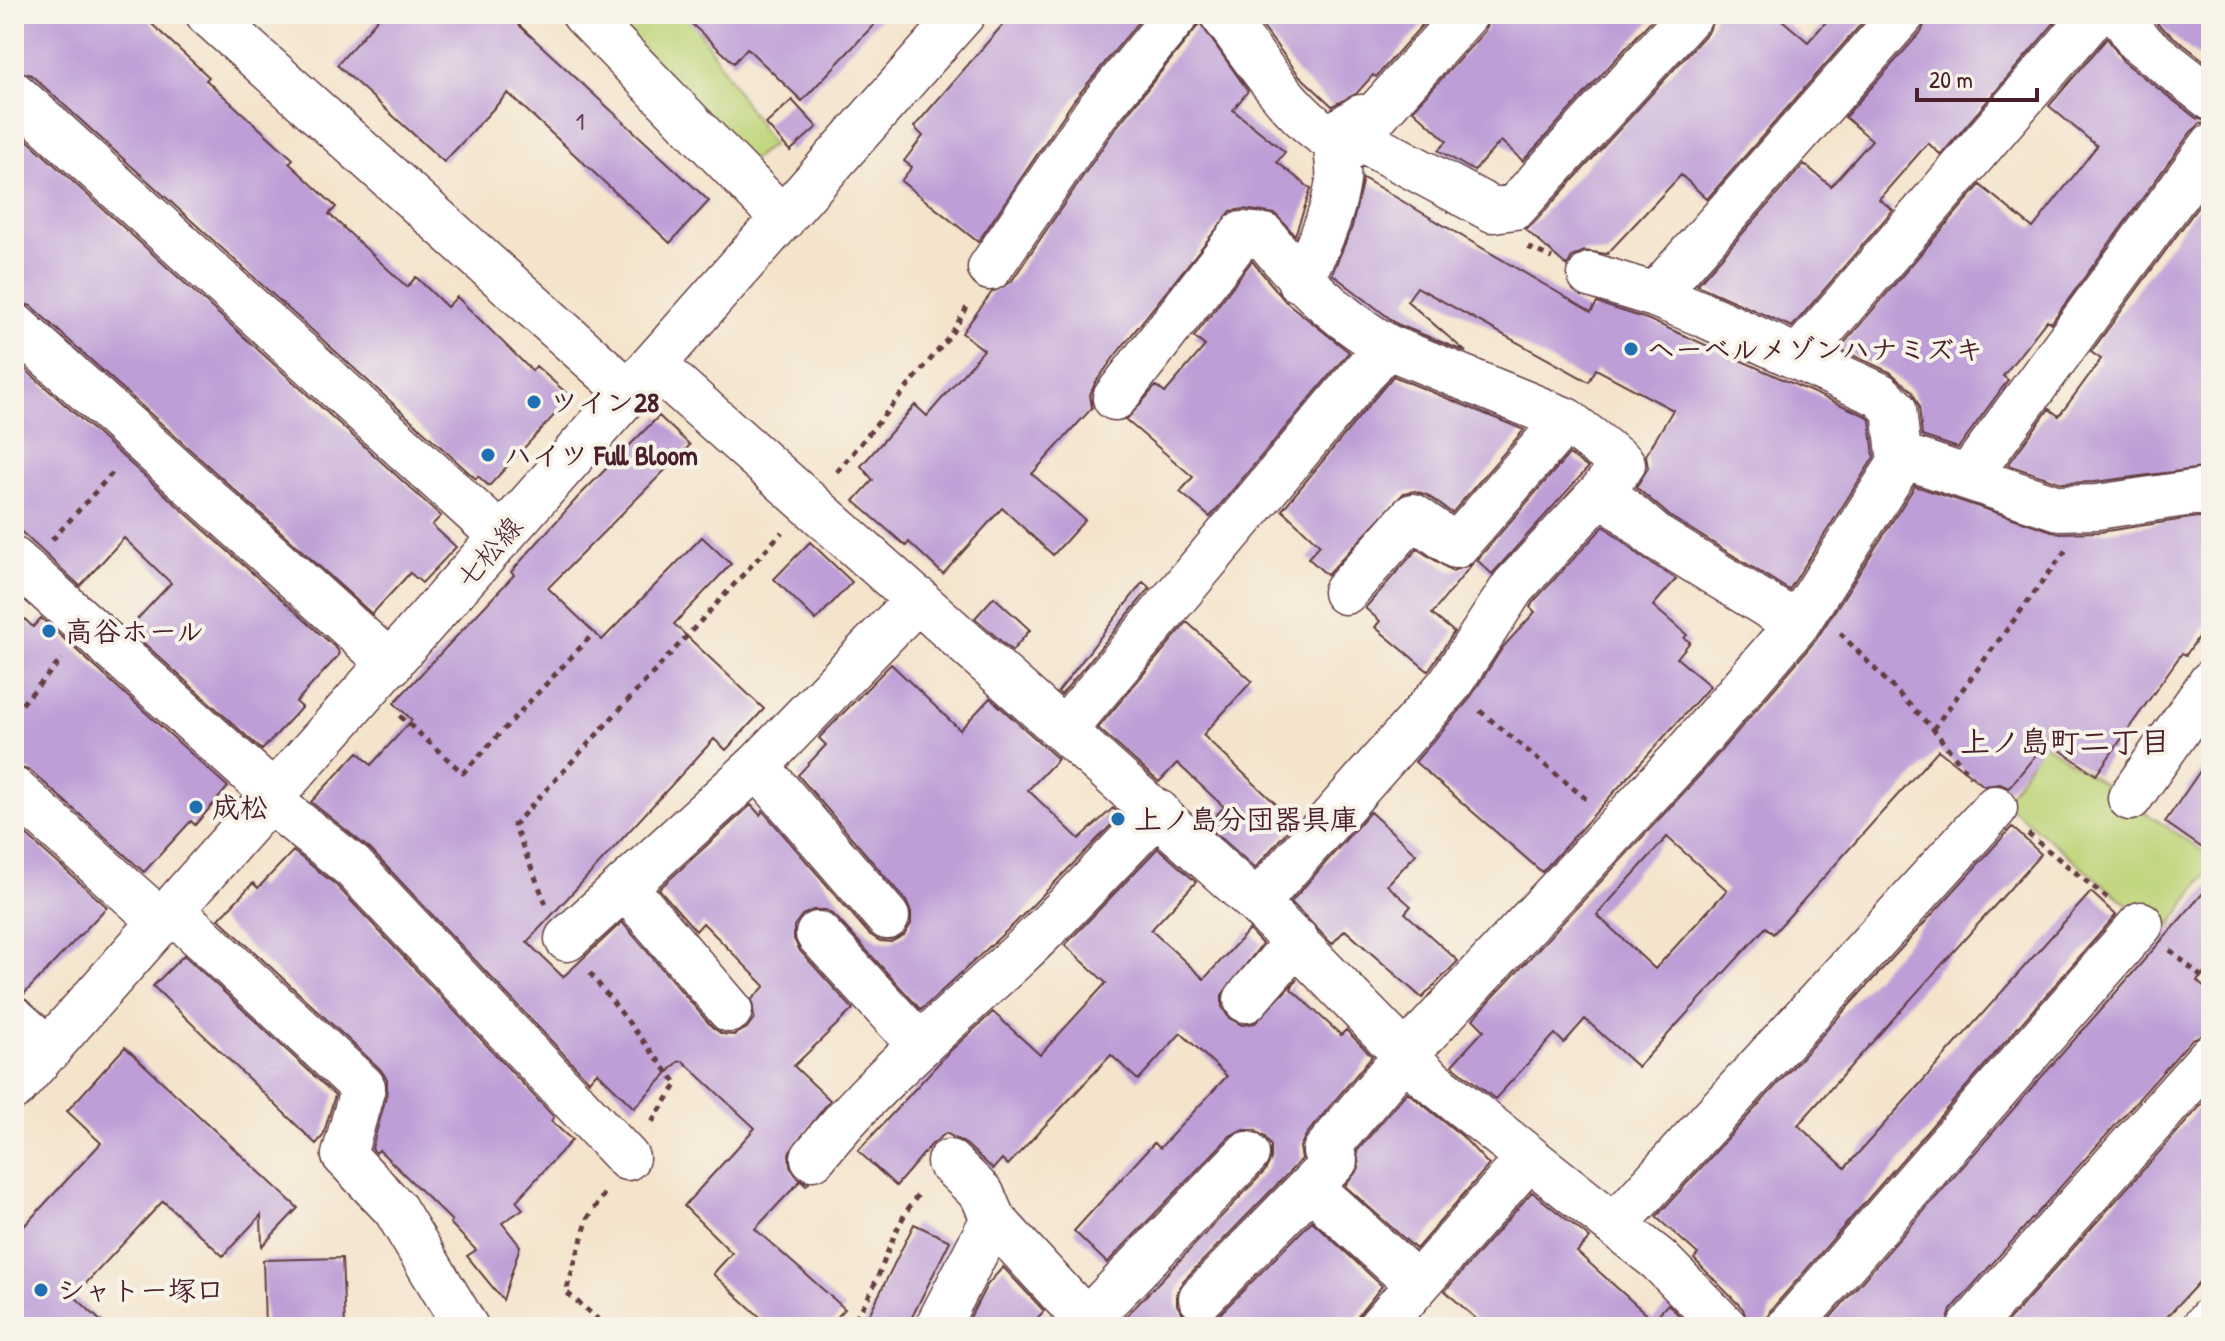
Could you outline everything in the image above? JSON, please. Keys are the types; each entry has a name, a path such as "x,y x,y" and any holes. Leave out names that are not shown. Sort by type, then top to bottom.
{"street":[{"path":"208,14 642,379 810,503 1257,903 1407,1053 1428,1078 1659,1260 1725,1327"},
{"path":"584,14 783,219"},
{"name":"七松線","path":"14,1088 963,14"},
{"path":"990,268 1095,114 1177,14"},
{"path":"1222,14 1307,121 1335,143 1351,147 1362,140 1493,210 1515,207 1691,14"},
{"path":"1299,280 1312,260 1338,181 1335,143 1338,132 1361,117 1373,118 1466,14"},
{"path":"1655,295 1903,14"},
{"path":"1798,358 2095,14"},
{"path":"2121,14 2138,41 2211,98"},
{"path":"14,94 502,537"},
{"path":"1968,477 2211,147"},
{"path":"1115,398 1242,234 1264,236 1299,280 1356,328 1386,346 1566,420 1623,464 1513,587 1449,685 1257,903"},
{"path":"1201,1298 1335,1161 1325,1151 1407,1053 1618,827 1797,624 1900,463 1894,409 1870,389 1655,295 1590,275"},
{"path":"14,325 391,664"},
{"path":"1065,729 1386,346"},
{"path":"1345,592 1413,516 1456,546 1566,420"},
{"path":"1900,455 2058,508 2097,507 2207,488"},
{"path":"1602,491 1656,537 1797,624"},
{"path":"20,565 272,798 353,867 627,1158"},
{"path":"567,939 757,766 918,599"},
{"path":"2130,798 2211,682"},
{"path":"757,766 887,917"},
{"path":"14,790 168,917 363,1087 344,1155 395,1209 466,1327"},
{"path":"1616,1224 1995,808"},
{"path":"813,1158 841,1123 919,1044 1015,958 1158,812"},
{"path":"625,887 730,1010"},
{"path":"1789,1327 2141,924"},
{"path":"818,934 919,1044"},
{"path":"1246,1000 1297,941"},
{"path":"14,1019 49,1050"},
{"path":"1970,1327 2211,1056"},
{"path":"949,1162 982,1194 993,1219 1086,1325 1247,1154"},
{"path":"1380,1327 1528,1159"},
{"path":"1331,1206 1417,1284"},
{"path":"937,1327 993,1219"}],"path":[{"path":"607,1327 566,1292 588,1218 677,1084 567,939 542,897 514,825 810,503 950,336 990,268"},
{"path":"20,565 142,440"},
{"path":"1933,729 2097,507"},
{"path":"14,713 89,628"},
{"path":"395,711 463,773 590,637"},
{"path":"1449,685 1618,827"},
{"path":"847,1327 863,1310 905,1209 949,1162"}],"green space":[{"path":"604,14 688,14 772,145 745,166"},
{"path":"2043,743 2211,857 2211,866 2164,935 2004,802"}],"building":[{"path":"14,14 141,14 209,77 206,80 293,159 289,163 336,207 329,214 407,287 416,277 447,307 457,297 532,371 536,366 571,397 489,486 478,476 476,479 31,75 14,70"},
{"path":"382,14 507,14 709,201 670,243 508,93 444,162 337,65"},
{"path":"681,14 884,14 802,101 747,48 734,63"},
{"path":"1012,14 1145,14 1074,100 978,242 901,181 912,167 904,161 923,136 914,127"},
{"path":"1253,14 1432,14 1376,77 1373,75 1356,94 1332,106 1299,75"},
{"path":"1490,14 1657,14 1523,161 1501,141 1474,171 1438,150 1447,141 1413,110 1485,31"},
{"path":"1715,14 1775,14 1808,42 1833,14 1870,14 1707,199 1681,175 1607,254 1584,251 1572,257 1567,266 1525,229 1533,224 1709,31"},
{"path":"1927,14 2062,14 1941,155 1928,143 1879,199 1893,210 1792,327 1697,285 1804,164 1831,186 1872,140 1845,117 1922,31"},
{"path":"2165,14 2211,14 2211,66 2157,24"},
{"path":"1200,23 1248,91 1233,110 1285,152 1277,162 1311,189 1295,235 1275,214 1244,209 1231,211 1117,353 1095,383 1090,395 1092,408 1032,474 1085,520 1053,555 1002,508 943,574 909,542 906,546 854,501 873,480 861,466 915,405 927,416 984,350 962,333 992,292 1011,282 1115,129"},
{"path":"2107,38 2123,61 2196,118 2211,122 2200,124 2191,132 2051,323 2047,320 2003,376 2008,380 1958,448 1922,436 1919,406 1912,391 1890,372 1839,349 1980,185 2033,228 2097,146 2049,106"},
{"path":"792,100 817,127 790,151 766,124"},
{"path":"14,128 441,516 432,525 456,547 422,583 410,573 372,614 31,306 14,301"},
{"path":"1363,178 1591,312 1597,303 1647,319 1866,416 1870,420 1874,457 1789,590 1671,517 1636,487 1648,468 1646,455 1673,410 1596,369 1589,382 1417,287 1407,301 1466,352 1397,324 1332,274 1352,227"},
{"path":"2211,189 2211,458 2203,468 2095,482 2062,483 2008,465 2049,409 2059,416 2101,359 2091,352"},
{"path":"1252,261 1285,301 1349,352 1210,517 1180,492 1193,477 1126,420 1156,386 1165,393 1205,346 1194,337"},
{"path":"14,359 338,650 339,655 296,702 302,707 262,750 128,629 171,583 124,538 80,586 14,525"},
{"path":"1393,376 1524,430 1452,513 1427,495 1415,491 1404,493 1327,575 1308,558 1320,545 1282,510"},
{"path":"659,416 690,445 548,588 602,640 702,537 731,564 674,624 764,709 726,750 714,739 527,942 563,977 622,922 712,1027 722,1034 734,1035 747,1028 754,1018 752,999 765,986 703,923 696,931 659,889 751,805 760,815 763,811 869,934 880,941 891,942 904,935 911,924 911,912 906,901 798,775 826,745 819,738 891,664 960,730 990,698 1058,759 1028,790 1079,839 1113,808 1121,815 1014,924 921,1010 836,917 826,910 813,910 802,915 794,926 794,939 800,951 853,1009 794,1066 830,1100 789,1153 790,1167 798,1178 809,1183 806,1185 801,1180 755,1229 845,1309 828,1327 771,1327 713,1274 732,1253 684,1206 755,1128 683,1061 678,1062 634,1108 597,1072 589,1081 371,850 311,802 358,752 371,765 412,720 394,703 514,575 511,572 579,496"},
{"path":"1569,454 1588,468 1492,574 1477,560"},
{"path":"1915,486 2058,533 2100,532 2198,517 2210,519 2211,618 2186,655 2182,653 2096,775 2047,741 2009,788 2000,784 1984,786 1938,750 1773,934 1766,927 1638,1067 1585,1019 1564,1043 1555,1034 1495,1099 1452,1065 1484,1030 1473,1019 1701,774 1816,640","holes":["1667,837 1727,890 1655,969 1597,915"]},
{"path":"1604,526 1640,556 1676,579 1653,606 1687,635 1684,638 1690,642 1677,658 1710,686 1542,872 1415,762 1468,701 1503,647 1535,612 1530,607 1533,602"},
{"path":"810,542 852,582 816,620 774,579"},
{"path":"1417,549 1452,571 1472,564 1432,614 1454,632 1428,671 1375,627 1380,621 1365,608"},
{"path":"1143,582 1150,588 1061,695 1058,692"},
{"path":"994,597 1030,630 1012,651 975,618"},
{"path":"14,609 33,627 41,618 228,787 195,825 191,821 144,872 31,771 14,766"},
{"path":"1187,622 1252,681 1203,735 1295,822 1255,868 1207,825 1224,807 1177,763 1159,782 1098,728"},
{"path":"2211,755 2211,854 2165,822"},
{"path":"1370,812 1416,854 1387,885 1411,906 1405,913 1458,961 1422,998 1345,930 1332,944 1291,902"},
{"path":"14,824 107,907 22,996 14,995"},
{"path":"2012,827 2041,854 1798,1125 1845,1168 2091,892 2116,915 1770,1311 1765,1327 1749,1327 1743,1309 1694,1259 1698,1254 1656,1217"},
{"path":"1158,848 1196,882 1151,930 1204,979 1249,930 1262,944 1222,995 1222,1007 1229,1018 1242,1025 1255,1023 1297,979 1291,989 1341,1035 1346,1030 1372,1056 1306,1135 1300,1147 1302,1159 1183,1281 1177,1293 1177,1305 1184,1316 1196,1322 1208,1322 1218,1316 1312,1221 1382,1286 1349,1327 1116,1327 1265,1171 1271,1159 1271,1146 1265,1137 1254,1130 1241,1130 1230,1136 1107,1263 1074,1231 1154,1143 1160,1148 1227,1076 1181,1033 1138,1080 1111,1055 1008,1165 1002,1159 993,1169 966,1144 946,1133 931,1145 896,1186 858,1151 948,1053 993,1012 1040,1055 1106,983 1065,945"},
{"path":"293,851 336,885 554,1117 551,1121 572,1140 516,1201 523,1209 502,1223 520,1246 503,1300 467,1256 476,1250 450,1223 452,1221 379,1150 376,1153 372,1148 387,1093 387,1079 380,1069 219,919 253,883 258,888"},
{"path":"2211,884 2211,966 2197,981 2211,994 2211,1032 2192,1039 1951,1310 1946,1327 1822,1327"},
{"path":"184,955 335,1095 323,1136 316,1144 153,986"},
{"path":"125,1047 298,1208 262,1246 261,1215 223,1256 163,1201 74,1296 107,1327 14,1327 14,1237 101,1143 67,1111"},
{"path":"1407,1092 1462,1136 1489,1165 1416,1249 1345,1186 1359,1168 1357,1151"},
{"path":"2211,1094 2211,1269 2158,1327 2003,1327"},
{"path":"1532,1192 1590,1238 1577,1252 1653,1320 1668,1304 1690,1327 1485,1327 1445,1291"},
{"path":"914,1224 950,1241 907,1327 863,1327"},
{"path":"342,1258 345,1327 265,1327 263,1260"},
{"path":"1003,1267 1044,1311 1029,1327 965,1327 987,1285"}],"place":[{"name":"ヘーベルメゾンハナミズキ","path":"1631,349"},
{"name":"ツイン28","path":"534,402"},
{"name":"ハイツ Full Bloom","path":"488,455"},
{"name":"高谷ホール","path":"49,631"},
{"name":"成松","path":"196,807"},
{"name":"上ノ島分団器具庫","path":"1118,819"},
{"name":"シャトー塚口","path":"41,1290"}],"district":[{"name":"上ノ島町二丁目","path":"2065,741"}]}
